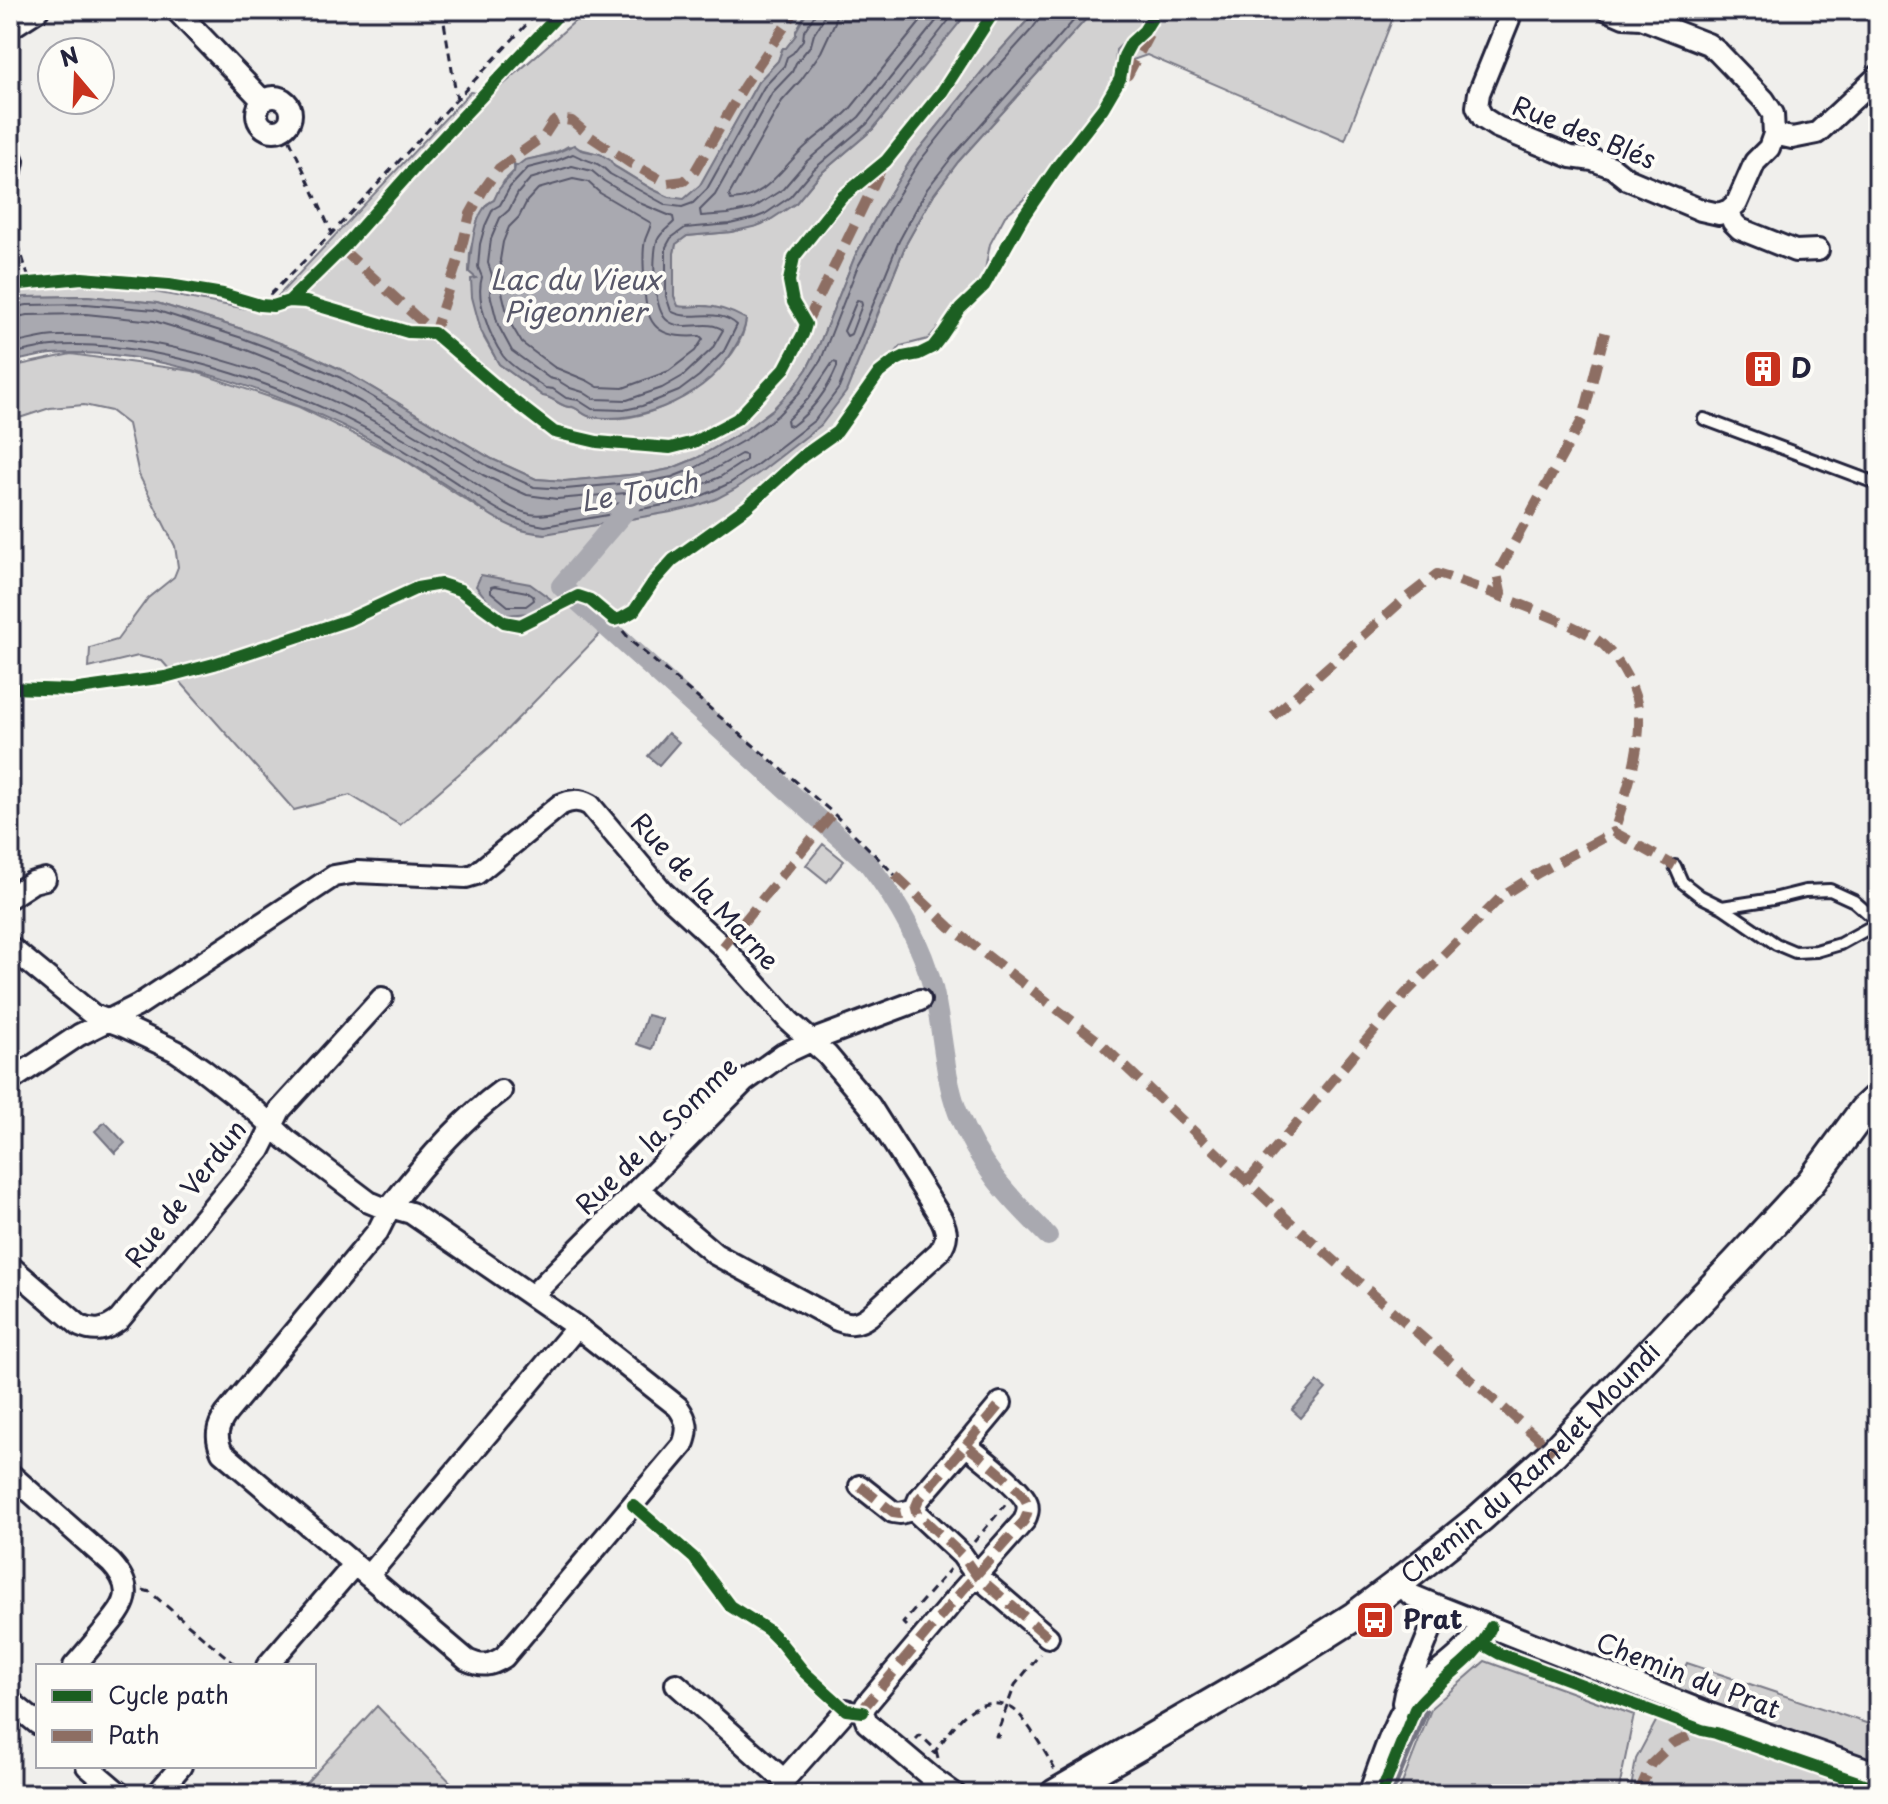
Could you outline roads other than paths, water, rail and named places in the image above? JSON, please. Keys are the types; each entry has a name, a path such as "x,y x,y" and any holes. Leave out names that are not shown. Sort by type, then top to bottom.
{"main road":[{"name":"Chemin du Ramelet Moundi","path":"1056,1784 1276,1666 1355,1616 1480,1518 1554,1452 1811,1182 1871,1104 1869,1093 1878,1078"}],"street":[{"path":"10,28 38,10"},
{"path":"176,10 263,101 256,113 262,126 274,131 284,127"},
{"name":"Rue des Blés","path":"1511,10 1479,93 1477,107 1483,118 1497,127 1571,157 1612,167 1627,179 1701,210 1719,214 1729,210"},
{"path":"1608,10 1624,17 1641,18 1708,44 1764,100 1773,114 1774,134 1769,148 1755,162 1737,203 1729,210 1733,222 1740,229 1795,251 1818,250"},
{"path":"1774,134 1792,138 1817,133 1878,76"},
{"path":"10,154 13,161 10,175"},
{"name":"Rue de la Marne","path":"10,1081 79,1035 137,1006 334,876 357,872 466,877 476,874 560,805 575,800 590,805 663,892 723,947 789,1021 827,1055 870,1106 941,1218 947,1235 939,1252 869,1316 853,1324 844,1323 715,1254 638,1189"},
{"path":"10,897 33,882 45,879"},
{"path":"10,947 93,1015 176,1051 213,1077 287,1140 369,1202 381,1207 390,1207 411,1213 533,1295 678,1407 688,1424 683,1445 504,1657 487,1666 467,1660 222,1452 217,1432 226,1414 378,1231 390,1207 407,1185 478,1108 501,1091"},
{"name":"Rue de Verdun","path":"10,1266 80,1326 100,1331 110,1327 260,1150 280,1110 382,998"},
{"name":"Rue de la Somme","path":"533,1295 744,1082 783,1054 920,1000"},
{"path":"269,1664 361,1570 577,1327"},
{"path":"1001,1403 919,1499 916,1509 919,1516 962,1555 976,1575 1048,1637"},
{"path":"676,1684 784,1780 855,1711 866,1705 1024,1521 1028,1509 1018,1490 966,1445"},
{"path":"10,1474 111,1563 125,1583 126,1596 122,1610 76,1664"},
{"path":"860,1486 893,1512 916,1509"},
{"name":"Chemin du Prat","path":"1400,1582 1411,1595 1481,1624 1710,1714 1878,1773"},
{"path":"1369,1794 1440,1607"},
{"path":"1400,1714 1418,1690 1470,1645 1481,1624"},
{"path":"10,1701 35,1717"},
{"path":"855,1711 919,1760 955,1794"},
{"path":"89,1768 120,1794"},
{"path":"157,1794 179,1768"}],"lane":[{"path":"1704,419 1878,484"},
{"path":"1675,866 1682,882 1700,896 1722,907 1776,944 1795,952 1816,951 1840,944 1878,922 1854,901 1830,890 1805,891 1722,907"}],"water":[{"name":"Lac du Vieux Pigeonnier","path":"808,10 966,10 960,22 873,129 819,175 796,203 757,226 687,236 676,244 674,296 678,306 718,308 746,319 745,327 724,364 693,392 674,402 633,416 613,418 588,416 543,396 499,364 481,331 472,297 471,279 476,278 469,272 477,221 514,172 511,162 517,166 525,160 554,154 574,145 581,150 600,154 652,189 669,197 684,199 700,185 758,82 778,61"},
{"name":"Le Touch","path":"1037,10 1094,10 958,162 934,194 906,244 846,392 821,425 759,473 716,499 696,506 545,534 526,531 495,518 361,435 320,415 230,381 137,358 93,354 52,354 10,362 10,300 87,296 157,303 301,351 344,371 492,459 536,479 565,481 670,469 697,458 744,431 773,409 794,387 819,345 855,256 912,158 988,64"},
{"path":"481,575 530,584 552,600 529,613 506,615 488,601 476,586"},
{"path":"668,733 679,742 659,765 648,756"},
{"path":"647,1015 662,1019 652,1049 637,1044"},
{"path":"105,1122 125,1143 115,1153 95,1131"},
{"path":"1317,1382 1326,1389 1301,1418 1292,1410"}],"waterway":[{"name":"Le Touch","path":"633,502 561,586 868,863 898,907 922,954 933,988 953,1098 966,1132 996,1180 1048,1236"},
{"path":"1391,1794 1426,1711"}],"place":[{"name":"D","path":"1763,369"},
{"name":"Prat","path":"1375,1620"}]}
